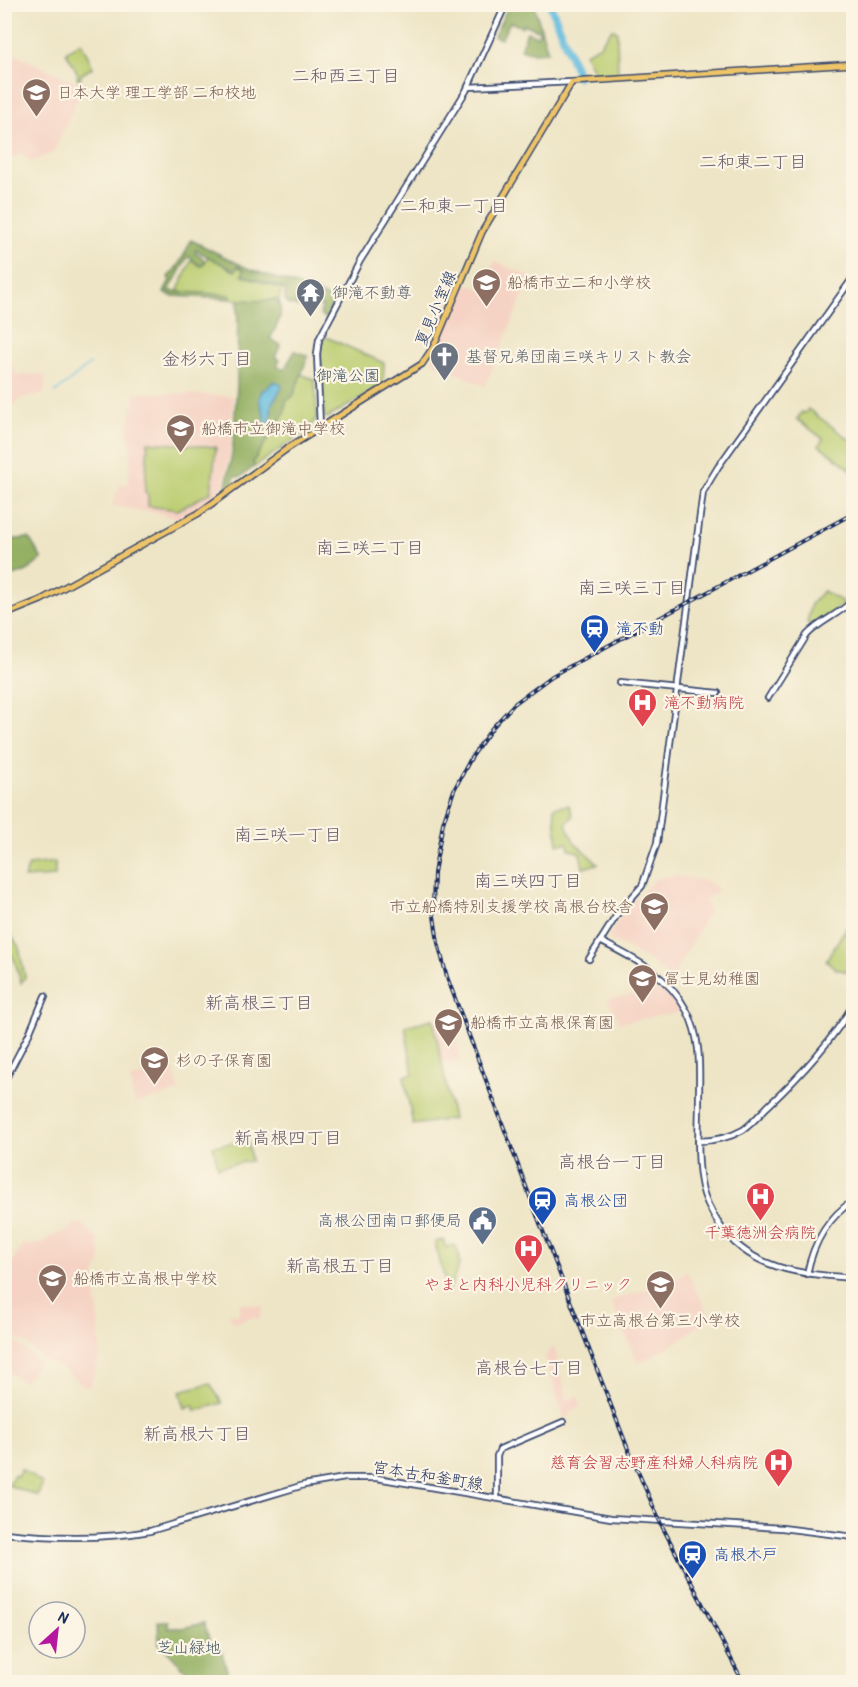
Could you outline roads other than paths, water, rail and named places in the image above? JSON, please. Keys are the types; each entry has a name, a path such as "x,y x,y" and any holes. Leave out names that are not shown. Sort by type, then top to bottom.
{"main road":[{"path":"572,82 854,64"},
{"name":"夏見小室線","path":"4,615 34,603 199,513 288,448 410,373 428,357 482,232 572,82"}],"street":[{"path":"320,427 318,342 360,261 468,87 506,4"},
{"path":"468,87 572,82"},
{"path":"589,959 618,913 639,890 653,857 663,808 704,489 854,276"},
{"path":"768,698 807,635 854,598"},
{"path":"620,683 718,693"},
{"path":"600,941 651,969 670,986 688,1013 700,1060 698,1141 700,1177 704,1196 725,1233 738,1246 759,1260 780,1269 854,1278"},
{"path":"4,1082 29,1034 45,996"},
{"path":"698,1141 724,1138 749,1125 791,1085 839,1028 854,1003"},
{"path":"807,1274 816,1243 835,1216 854,1200"},
{"path":"496,1498 497,1456 501,1449 563,1422"},
{"name":"宮本古和釜町線","path":"4,1533 77,1536 135,1533 304,1485 360,1477 406,1481 611,1518 758,1526 854,1537"}],"water":[{"path":"274,381 281,384 282,388 272,403 270,423 267,424 259,399 262,390"}],"waterway":[{"path":"550,4 578,76"},
{"path":"55,393 90,364"}],"railway":[{"path":"743,1682 661,1524 628,1449 541,1226 447,977 438,943 433,909 434,873 443,823 454,790 471,758 492,728 514,704 552,676 854,513"}],"place":[{"name":"日本大学 理工学部 二和校地","path":"36,118"},
{"name":"船橋市立二和小学校","path":"486,308"},
{"name":"御滝不動尊","path":"311,318"},
{"name":"基督兄弟団南三咲キリスト教会","path":"445,382"},
{"name":"船橋市立御滝中学校","path":"180,454"},
{"name":"滝不動","path":"595,654"},
{"name":"滝不動病院","path":"643,728"},
{"name":"市立船橋特別支援学校 高根台校舎","path":"654,932"},
{"name":"冨士見幼稚園","path":"643,1004"},
{"name":"船橋市立高根保育園","path":"449,1048"},
{"name":"杉の子保育園","path":"155,1086"},
{"name":"千葉徳洲会病院","path":"760,1222"},
{"name":"高根公団","path":"543,1226"},
{"name":"高根公団南口郵便局","path":"483,1246"},
{"name":"やまと内科小児科クリニック","path":"528,1274"},
{"name":"船橋市立高根中学校","path":"52,1304"},
{"name":"市立高根台第三小学校","path":"660,1310"},
{"name":"慈育会習志野産科婦人科病院","path":"779,1488"},
{"name":"高根木戸","path":"693,1580"}],"district":[{"name":"二和西三丁目","path":"346,76"},
{"name":"二和東二丁目","path":"753,162"},
{"name":"二和東一丁目","path":"454,206"},
{"name":"金杉六丁目","path":"207,359"},
{"name":"南三咲二丁目","path":"370,548"},
{"name":"南三咲三丁目","path":"632,588"},
{"name":"南三咲一丁目","path":"288,835"},
{"name":"南三咲四丁目","path":"528,881"},
{"name":"新高根三丁目","path":"259,1003"},
{"name":"新高根四丁目","path":"288,1138"},
{"name":"高根台一丁目","path":"612,1162"},
{"name":"新高根五丁目","path":"340,1266"},
{"name":"高根台七丁目","path":"529,1368"},
{"name":"新高根六丁目","path":"197,1434"}],"park label":[{"name":"御滝公園","path":"348,375"},
{"name":"芝山緑地","path":"189,1647"}]}
